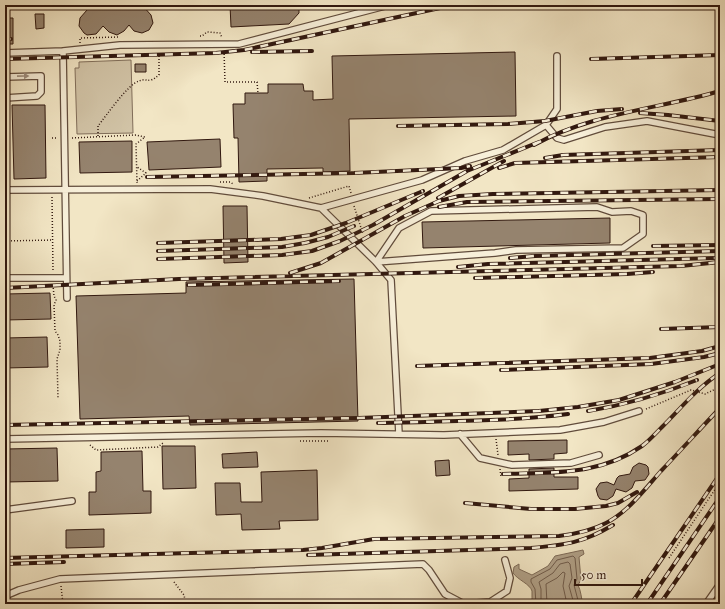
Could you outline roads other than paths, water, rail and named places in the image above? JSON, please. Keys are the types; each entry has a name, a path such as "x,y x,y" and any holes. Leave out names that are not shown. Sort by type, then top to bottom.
{"lane":[{"path":"5,53 63,51 120,45 239,44 389,5"},
{"path":"63,51 67,298"},
{"path":"5,190 210,189 263,196 321,208 422,180 465,161 503,150 546,125 557,109 557,56"},
{"path":"5,77 41,76 41,92 37,96 5,98"},
{"path":"546,125 557,138 564,140 605,127 647,122 720,135"},
{"path":"597,207 612,212 631,211 643,215 643,234 623,248 516,250 376,262 399,228 431,211 597,207"},
{"path":"321,208 376,262 391,280 399,434"},
{"path":"5,278 66,278"},
{"path":"5,439 321,433 460,434 560,430 604,422 639,411"},
{"path":"460,434 480,458 512,465 571,463 599,455"},
{"path":"5,510 72,501"},
{"path":"5,596 19,590 60,579 423,564 430,570 445,594 464,604 490,602 507,591 510,578 506,560"},
{"path":"706,604 720,584"}],"water":[{"path":"583,550 584,554 579,557 581,580 578,585 583,604 532,604 532,591 513,573 514,567 519,564 519,569 532,575 548,566 555,556"}],"railway":[{"path":"5,59 216,53 244,50 454,5"},
{"path":"5,39 11,39"},
{"path":"252,52 312,51"},
{"path":"591,59 720,55"},
{"path":"534,145 556,134 602,119 720,91"},
{"path":"398,126 508,124 545,121 597,111 622,109"},
{"path":"640,113 720,121"},
{"path":"158,259 282,255 312,251 340,241 373,225 467,171 539,142"},
{"path":"545,158 563,155 720,150"},
{"path":"499,168 515,163 720,157"},
{"path":"438,198 504,161"},
{"path":"147,177 354,173 461,168 470,166"},
{"path":"290,273 321,263 405,216 439,201 459,196 493,194 720,190"},
{"path":"158,243 281,239 311,235 346,223 423,191"},
{"path":"439,207 467,202 720,199"},
{"path":"158,251 282,247 328,237 354,226"},
{"path":"653,246 720,245"},
{"path":"510,258 720,251"},
{"path":"458,267 488,264 716,258"},
{"path":"5,288 179,279 681,266 720,262"},
{"path":"475,278 653,272"},
{"path":"188,285 339,281"},
{"path":"661,329 720,327"},
{"path":"417,366 650,358 702,351 720,346"},
{"path":"501,370 651,364 704,357 720,353"},
{"path":"5,425 359,418 539,411 578,407 619,400 675,382 720,364"},
{"path":"503,474 558,472 592,468 626,456 647,442 697,392 720,373"},
{"path":"588,411 616,406 670,390 697,380"},
{"path":"5,558 303,550 374,539 559,536 577,533 595,528 622,513 720,408"},
{"path":"378,423 497,420 568,414"},
{"path":"631,604 720,474"},
{"path":"465,503 531,509 575,509 606,506 618,503 637,492"},
{"path":"647,604 720,497"},
{"path":"660,604 720,517"},
{"path":"308,555 543,547 574,542 592,536 613,525"},
{"path":"5,564 64,562"}]}
